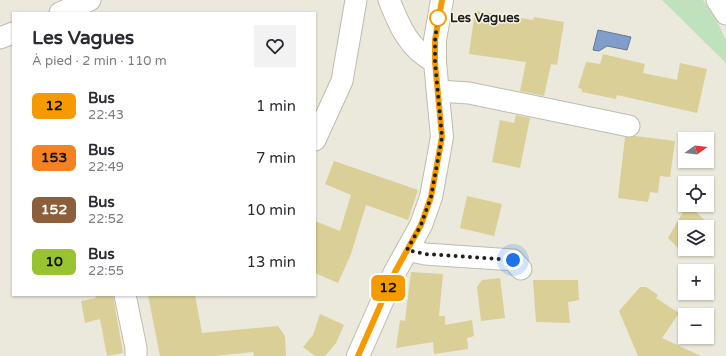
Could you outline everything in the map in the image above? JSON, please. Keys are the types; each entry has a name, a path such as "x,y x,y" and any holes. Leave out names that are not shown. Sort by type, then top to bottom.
{"main road":[{"path":"358,356 395,272 421,225 431,197 442,137 435,62 435,40 442,0"}],"street":[{"path":"62,12 90,0"},
{"path":"316,138 342,81 356,0"},
{"path":"389,0 408,40 424,56 435,62"},
{"path":"717,0 726,14"},
{"path":"0,38 12,33"},
{"path":"438,91 469,93 629,126"},
{"path":"407,250 425,254 513,260 521,269"},
{"path":"125,296 136,348 136,356"}],"green space":[{"path":"662,0 703,0 715,17 726,40 726,63"}],"water":[{"path":"598,30 631,37 627,50 607,46 599,51 593,50"}],"building":[{"path":"475,11 533,20 534,17 564,22 557,65 551,64 544,96 520,91 526,62 469,54"},
{"path":"603,54 645,64 643,73 677,80 680,63 707,69 697,113 617,95 616,99 582,92 582,89 578,88 586,62 600,64"},
{"path":"516,115 530,118 520,168 492,162 500,120 514,123"},
{"path":"635,136 675,141 670,177 660,176 658,193 650,192 648,202 618,198 625,137"},
{"path":"334,161 418,190 408,220 366,205 351,254 338,283 316,273 316,221 340,231 351,195 325,184"},
{"path":"467,196 502,204 494,236 460,228"},
{"path":"683,212 696,212 705,220 678,220"},
{"path":"678,221 678,248 668,238"},
{"path":"411,272 443,274 439,316 445,316 445,325 472,320 474,336 467,338 468,349 434,354 433,342 396,348 400,320 405,321"},
{"path":"500,278 505,318 481,321 477,287 482,280"},
{"path":"533,280 578,280 579,300 568,302 570,323 536,322"},
{"path":"640,287 646,287 658,295 656,298 678,312 662,338 701,356 638,356 619,311"},
{"path":"95,296 113,296 123,353 107,356 100,319 85,323 81,301 96,298"},
{"path":"148,296 195,296 202,333 278,326 285,336 286,356 254,356 253,352 215,356 160,356"},
{"path":"320,314 344,325 336,343 325,356 315,356 303,347 313,335"}],"bus line":[{"name":"12","path":"358,356 395,272 421,225 431,197 442,137 435,62 435,40 438,14 442,0"}],"place":[{"name":"Les Vagues","path":"438,18"}],"route":[{"path":"438,18 435,40 435,62 442,137 431,197 421,225 407,250 425,254 513,260"}]}
